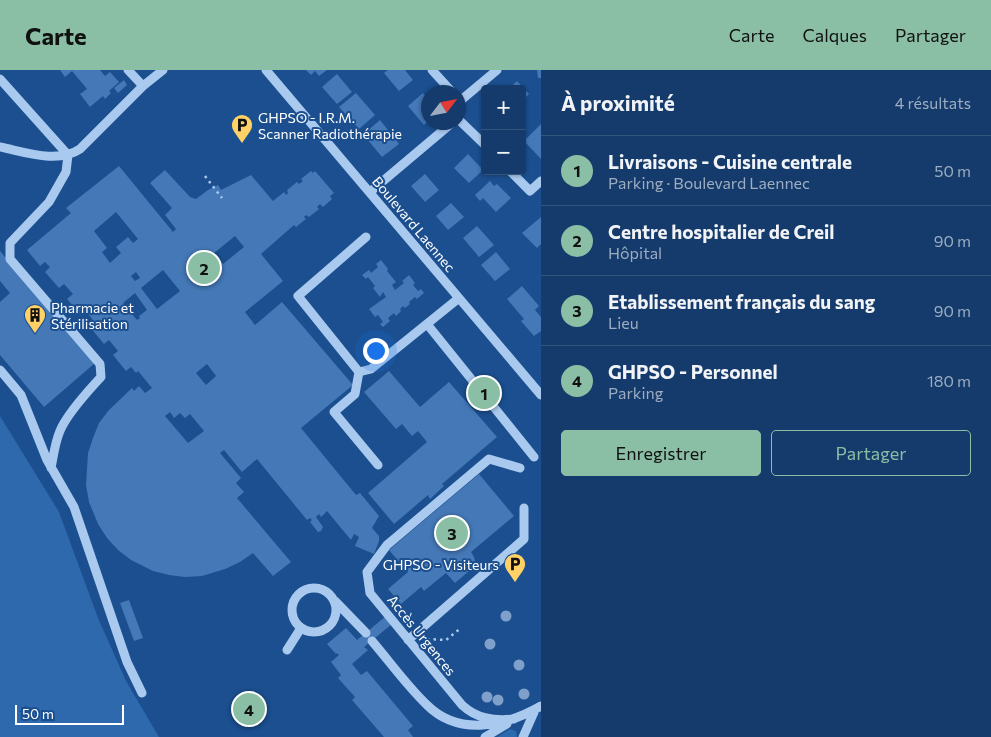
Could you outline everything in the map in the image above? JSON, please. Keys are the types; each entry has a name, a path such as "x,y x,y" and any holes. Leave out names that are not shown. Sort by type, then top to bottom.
{"street":[{"path":"128,70 143,86"},
{"path":"0,148 56,157 68,155 80,149 143,86 163,70"},
{"name":"Boulevard Laennec","path":"266,70 541,395"},
{"path":"432,70 446,85"},
{"path":"466,95 496,70"},
{"path":"0,79 68,155 66,172 49,202 10,243 10,259 100,364 100,377 63,424 51,468"},
{"path":"466,127 481,142"},
{"path":"370,192 444,130"},
{"path":"514,175 530,191 541,180"},
{"path":"366,237 298,296 359,372 355,394 334,412 378,466"},
{"path":"359,372 371,369 459,298"},
{"path":"427,324 534,457"},
{"path":"0,370 17,388 25,401 51,468 74,507 127,662 142,693"},
{"name":"Accès Urgences","path":"514,720 500,721 484,718 467,710 370,593 367,572 387,545 489,459 520,468"},
{"path":"408,640 524,539 524,508"},
{"path":"335,600 336,616 327,628 313,632 301,628 294,621 292,602 305,590 311,587 318,587 325,590 335,600 366,633"},
{"path":"333,622 352,618"},
{"path":"287,650 301,628"},
{"path":"372,640 427,706 440,715 469,725 484,726 514,720"},
{"path":"485,737 538,708"},
{"path":"523,737 538,708"}],"path":[{"path":"205,176 222,198"},
{"path":"423,639 446,640 461,628"}],"shaded area":[{"path":"0,416 59,512 98,618 126,681 159,737 0,737"},
{"path":"510,729 516,731 517,737 497,737"}],"building":[{"path":"60,70 100,70 105,76 110,72 119,82 109,91 111,93 105,99 103,96 90,107 80,94 87,89 72,71 65,77"},
{"path":"306,70 327,70 319,76 315,71 311,75"},
{"path":"388,70 405,70 413,80 399,91 384,73"},
{"path":"537,70 541,70 541,78 538,78"},
{"path":"337,74 352,92 337,104 322,87"},
{"path":"124,80 127,85 118,93 114,88"},
{"path":"517,81 521,85 512,85"},
{"path":"356,93 375,115 359,129 339,107"},
{"path":"421,95 421,121 408,106"},
{"path":"380,120 399,144 382,157 367,139 370,137 366,132"},
{"path":"541,124 541,159 526,143 526,139"},
{"path":"468,154 481,168 481,172 469,183 454,168"},
{"path":"119,166 173,232 176,229 165,215 172,208 150,183 165,170 190,197 196,199 218,185 221,190 251,175 273,201 284,192 286,195 288,193 287,190 297,182 299,184 303,181 301,179 311,171 313,173 315,171 334,193 330,196 332,199 323,207 320,204 317,207 319,209 309,217 306,215 304,217 306,219 296,227 294,225 261,254 283,281 245,312 255,325 282,302 353,385 301,428 356,495 360,493 379,516 372,528 379,536 374,554 355,546 359,537 354,534 351,540 327,511 321,517 319,514 316,517 323,527 318,532 310,522 312,520 310,518 307,520 257,459 242,472 224,450 220,453 241,478 236,483 244,492 237,498 291,562 273,576 253,553 225,569 202,576 185,577 169,575 153,571 131,560 107,538 98,524 89,502 86,485 88,453 99,423 109,410 132,388 134,391 139,386 145,393 152,388 138,371 136,373 131,367 126,371 113,355 118,351 109,340 104,344 90,327 95,323 86,311 81,315 67,299 73,294 64,284 59,288 45,272 50,267 45,262 40,266 27,250 71,213 66,208","holes":["116,212 138,239 133,243 128,237 116,247 121,253 110,263 102,252 107,248 94,231","235,236 244,247 223,264 214,253","163,270 180,291 157,309 141,288","136,272 140,278 135,281 131,276","135,293 147,310 137,320 123,303","207,364 216,376 206,385 196,373","170,412 174,418 180,413 185,418 190,414 204,431 188,443 165,416"]},
{"path":"425,174 439,190 425,202 411,186"},
{"path":"490,181 494,186 497,184 511,198 496,212 483,198 480,201 475,195"},
{"path":"451,203 464,217 448,230 436,216"},
{"path":"541,217 541,244 537,248 522,233"},
{"path":"477,226 494,245 479,257 463,238"},
{"name":"Pharmacie et Stérilisation","path":"0,251 95,363 44,407 0,355 0,302 10,293 0,281"},
{"path":"496,252 510,269 495,281 481,265"},
{"path":"381,260 396,282 392,285 395,290 404,283 402,281 409,275 418,291 421,289 424,293 417,299 415,297 405,308 403,306 396,316 394,313 388,318 390,321 383,327 380,324 383,322 378,315 375,317 369,309 386,297 383,292 380,297 368,277 366,279 362,275 369,270 371,273 378,267 376,264"},
{"path":"522,286 539,306 535,310 541,317 541,331 534,336 521,321 524,319 507,299"},
{"path":"389,371 420,407 449,382 497,437 442,484 444,486 430,499 428,495 394,524 368,493 427,442 418,431 412,436 402,424 396,429 364,392"},
{"path":"479,474 514,516 471,552 476,565 455,583 446,573 424,591 421,587 401,604 388,589 408,572 389,550"},
{"path":"129,600 143,638 134,641 120,603"},
{"path":"386,616 392,624 364,647 368,650 352,664 361,675 367,671 413,726 408,730 413,737 384,737 352,700 355,697 338,678 341,675 331,662 339,655 327,644 346,628 357,640"}],"place":[{"name":"GHPSO - I.R.M. Scanner Radiothérapie","path":"242,144"},
{"name":"Centre hospitalier de Creil","path":"204,268"},
{"name":"Pharmacie et Stérilisation","path":"35,334"},
{"name":"Livraisons - Cuisine centrale","path":"484,393"},
{"name":"Etablissement français du sang","path":"452,533"},
{"name":"GHPSO - Visiteurs","path":"515,583"},
{"name":"GHPSO - Personnel","path":"249,709"}]}
